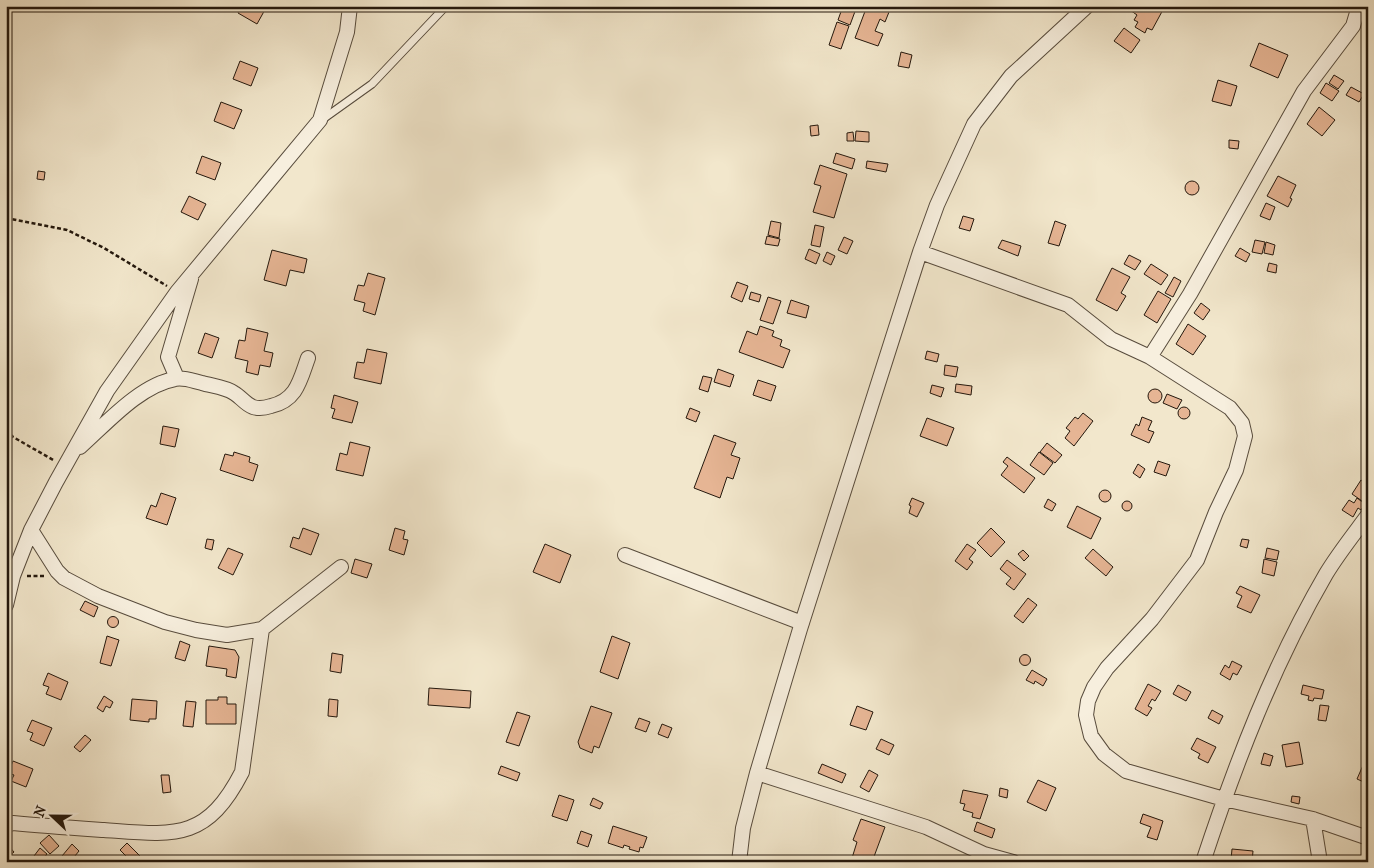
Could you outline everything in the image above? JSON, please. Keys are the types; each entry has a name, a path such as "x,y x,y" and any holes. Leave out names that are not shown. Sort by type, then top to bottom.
{"street":[{"path":"6,605 13,576 32,530 67,461 108,391 177,292 320,120 347,32 350,6"},
{"path":"738,862 743,828 757,773 802,623 920,252 937,205 974,124 1011,76 1087,6"},
{"path":"1150,356 1190,294 1304,91 1354,26 1359,6"},
{"path":"920,252 1062,303 1078,312 1111,339 1150,356 1230,408 1242,423 1244,436 1236,470 1216,512 1197,560 1152,619 1107,668 1094,686 1088,701 1086,715 1091,736 1104,754 1126,771 1224,799 1313,819 1368,838"},
{"path":"177,378 168,357 193,272"},
{"path":"67,461 128,405 161,383 177,378 187,379 228,390 251,406 263,408 280,404 288,399 299,382 308,358"},
{"path":"1203,862 1224,799 1269,683 1327,573 1368,515"},
{"path":"32,530 64,578 98,596 164,622 227,635 262,629 341,567"},
{"path":"625,555 802,623"},
{"path":"8,823 54,828 160,834 182,831 205,820 218,810 231,793 242,772 262,629"},
{"path":"757,773 926,827 945,834 984,854 1013,862"},
{"path":"1313,819 1320,862"}],"lane":[{"path":"320,120 372,84 446,6"}],"path":[{"path":"6,218 67,230 104,248 177,292"},
{"path":"6,430 14,437 67,461"},
{"path":"13,576 64,578"}],"building":[{"path":"241,6 267,6 257,24 238,13"},
{"path":"843,6 857,6 850,25 838,20"},
{"path":"867,6 891,7 885,22 880,19 875,31 883,34 878,46 855,38"},
{"path":"1132,6 1165,6 1152,30 1147,28 1145,33 1135,27 1138,22 1134,20 1137,15 1130,10"},
{"path":"837,22 849,26 841,49 829,45"},
{"path":"1124,28 1140,40 1131,53 1114,41"},
{"path":"1259,43 1288,55 1278,78 1250,66"},
{"path":"901,52 912,55 909,68 898,66"},
{"path":"240,61 258,68 251,86 233,79"},
{"path":"1334,75 1344,81 1338,89 1329,83"},
{"path":"1218,80 1237,86 1231,106 1212,101"},
{"path":"1326,83 1339,91 1332,101 1320,93"},
{"path":"1351,87 1364,94 1359,102 1346,95"},
{"path":"221,102 242,110 234,129 214,121"},
{"path":"1319,107 1335,120 1322,136 1307,124"},
{"path":"818,125 819,135 811,136 810,126"},
{"path":"856,131 869,132 869,142 855,141"},
{"path":"853,132 854,141 847,141 847,133"},
{"path":"1229,140 1239,141 1238,149 1229,148"},
{"path":"836,153 855,159 852,169 833,163"},
{"path":"202,156 221,163 215,180 196,173"},
{"path":"867,161 888,164 886,172 866,168"},
{"path":"820,165 847,174 834,218 813,212 821,186 814,184"},
{"path":"38,171 45,172 44,180 37,179"},
{"path":"1278,176 1296,185 1288,207 1267,196"},
{"path":"1189,181 1195,181 1199,188 1195,195 1189,195 1185,191 1185,185"},
{"path":"189,196 206,204 198,220 181,212"},
{"path":"1266,203 1275,207 1270,220 1260,216"},
{"path":"963,216 974,219 970,231 959,228"},
{"path":"771,221 781,223 779,238 768,235"},
{"path":"1055,221 1066,225 1059,246 1048,243"},
{"path":"815,225 824,227 820,247 811,245"},
{"path":"767,236 780,239 778,246 765,244"},
{"path":"844,237 853,241 847,254 838,250"},
{"path":"1002,240 1021,246 1018,256 998,248"},
{"path":"1255,240 1265,242 1262,254 1252,252"},
{"path":"1266,242 1275,245 1273,255 1264,253"},
{"path":"1240,248 1250,254 1246,262 1235,256"},
{"path":"809,249 820,254 816,264 805,259"},
{"path":"272,250 307,259 304,273 290,270 286,286 264,280"},
{"path":"827,252 835,256 831,265 823,261"},
{"path":"1129,255 1141,261 1135,270 1124,264"},
{"path":"1269,263 1277,265 1276,273 1267,271"},
{"path":"1151,264 1168,275 1161,285 1144,274"},
{"path":"1112,268 1130,277 1121,293 1126,296 1117,311 1096,300"},
{"path":"368,273 385,278 375,315 363,311 365,303 354,300 358,285 364,286"},
{"path":"1174,277 1181,281 1173,297 1165,293"},
{"path":"737,282 748,286 742,302 731,297"},
{"path":"1158,291 1171,299 1157,323 1144,315"},
{"path":"751,292 761,295 759,302 749,299"},
{"path":"768,297 781,301 773,324 760,320"},
{"path":"791,300 809,306 806,318 787,313"},
{"path":"1201,303 1210,310 1203,320 1194,313"},
{"path":"1188,324 1206,336 1193,355 1176,344"},
{"path":"760,326 774,331 772,336 782,340 780,346 790,350 783,368 739,352 747,331 757,335"},
{"path":"247,328 268,333 264,351 273,353 270,367 260,365 258,375 246,372 248,361 235,358 239,340 245,341"},
{"path":"205,333 219,338 212,358 198,353"},
{"path":"367,349 387,353 381,384 354,378 357,362 364,363"},
{"path":"927,351 939,354 937,362 925,359"},
{"path":"945,365 958,367 956,377 944,375"},
{"path":"718,369 734,375 730,387 714,382"},
{"path":"703,376 712,378 708,392 699,389"},
{"path":"758,380 776,386 771,401 753,395"},
{"path":"956,384 972,386 971,395 955,392"},
{"path":"932,385 944,388 941,397 930,393"},
{"path":"1155,389 1160,391 1162,396 1160,401 1155,403 1150,401 1148,396 1150,391"},
{"path":"1167,394 1182,400 1177,409 1163,403"},
{"path":"334,395 358,402 352,423 332,418 335,409 331,408"},
{"path":"1184,407 1190,413 1184,419 1178,413"},
{"path":"690,408 700,412 696,422 686,418"},
{"path":"1083,413 1093,421 1074,446 1065,438 1070,431 1066,428 1075,417 1078,419"},
{"path":"1142,417 1152,421 1148,430 1154,432 1149,443 1131,435 1136,424 1139,426"},
{"path":"927,418 954,428 947,446 920,436"},
{"path":"163,426 179,429 175,447 160,444"},
{"path":"714,435 736,443 731,455 740,458 733,479 727,477 720,498 694,488"},
{"path":"350,442 370,447 363,476 336,470 340,453 347,455"},
{"path":"1047,443 1062,455 1055,463 1040,452"},
{"path":"234,452 250,457 249,462 258,465 253,481 220,470 225,454 233,456"},
{"path":"1039,452 1053,463 1044,475 1030,465"},
{"path":"1007,457 1035,478 1024,493 1001,475 1008,466 1003,462"},
{"path":"1158,461 1170,465 1166,476 1154,472"},
{"path":"1138,464 1145,469 1140,478 1133,473"},
{"path":"1361,480 1368,485 1368,499 1365,503 1352,494"},
{"path":"1107,490 1110,491 1110,501 1103,502 1100,501 1099,494 1100,491"},
{"path":"161,493 176,498 167,525 146,518 151,505 156,507"},
{"path":"912,498 924,503 917,517 909,513 911,506 909,505"},
{"path":"1357,498 1365,504 1361,510 1358,508 1353,517 1342,510 1349,500 1354,503"},
{"path":"1048,499 1056,504 1052,511 1044,507"},
{"path":"1125,501 1129,501 1132,506 1131,510 1125,511 1122,508 1122,504"},
{"path":"1077,506 1101,518 1091,539 1067,527"},
{"path":"303,528 319,534 311,555 290,547 293,537 299,539"},
{"path":"395,528 405,531 403,539 408,540 404,555 389,550"},
{"path":"991,528 1005,542 991,557 977,543"},
{"path":"207,539 214,540 212,550 205,548"},
{"path":"1242,539 1249,540 1247,548 1240,546"},
{"path":"545,544 571,555 560,583 533,572"},
{"path":"967,544 976,550 969,559 973,562 967,570 955,561"},
{"path":"228,548 243,554 233,575 218,568"},
{"path":"1267,548 1279,551 1277,560 1265,558"},
{"path":"1093,549 1113,567 1106,576 1085,558"},
{"path":"1023,550 1029,556 1024,561 1018,554"},
{"path":"355,559 372,564 367,578 351,573"},
{"path":"1264,559 1277,562 1274,576 1262,573"},
{"path":"1007,560 1026,574 1014,590 1006,584 1011,578 1000,569"},
{"path":"1240,586 1260,595 1251,613 1237,607 1242,596 1236,593"},
{"path":"1028,598 1037,605 1023,623 1014,616"},
{"path":"85,601 98,607 94,617 80,610"},
{"path":"111,617 115,617 118,622 117,626 111,627 108,624 108,620"},
{"path":"107,636 119,640 111,666 100,663"},
{"path":"612,636 630,643 618,679 600,672"},
{"path":"180,641 190,645 185,661 175,658"},
{"path":"209,646 235,650 239,657 236,678 226,676 227,669 206,666"},
{"path":"332,653 343,655 341,673 330,671"},
{"path":"1023,655 1027,655 1030,660 1029,664 1023,665 1020,662 1020,658"},
{"path":"1232,661 1242,666 1237,675 1233,673 1230,680 1220,674 1225,665 1229,668"},
{"path":"1032,670 1047,679 1043,686 1035,681 1034,684 1026,680"},
{"path":"48,673 68,682 61,700 46,694 49,687 43,685"},
{"path":"1148,684 1161,691 1155,701 1152,699 1148,706 1152,708 1147,716 1135,709"},
{"path":"1178,685 1191,692 1186,701 1173,694"},
{"path":"1303,685 1324,690 1322,699 1314,698 1313,701 1308,700 1309,696 1301,694"},
{"path":"429,688 471,691 470,708 428,705"},
{"path":"104,696 113,702 110,708 106,706 103,712 97,708"},
{"path":"218,697 227,697 227,704 236,704 236,724 206,724 206,700 218,700"},
{"path":"132,699 157,701 156,719 149,719 149,722 130,720"},
{"path":"329,699 338,700 337,717 328,716"},
{"path":"186,701 196,702 193,727 183,726"},
{"path":"1320,705 1329,706 1326,721 1318,720"},
{"path":"591,706 612,713 599,748 594,746 592,753 580,748 578,742"},
{"path":"857,706 873,712 866,730 850,725"},
{"path":"1212,710 1223,716 1219,724 1208,718"},
{"path":"517,712 530,716 519,746 506,742"},
{"path":"639,718 650,722 646,732 635,728"},
{"path":"32,720 52,728 44,746 30,740 33,733 27,731"},
{"path":"662,724 672,728 668,738 658,734"},
{"path":"85,735 91,740 80,752 74,747"},
{"path":"1197,738 1216,747 1208,763 1198,758 1200,754 1191,749"},
{"path":"881,739 894,745 889,755 876,749"},
{"path":"1299,742 1303,764 1286,767 1282,745"},
{"path":"1264,753 1273,756 1270,766 1261,764"},
{"path":"13,761 33,769 26,787 11,781 14,775 8,773"},
{"path":"1364,763 1368,764 1366,783 1357,779"},
{"path":"822,764 846,774 842,783 818,773"},
{"path":"501,766 520,773 517,781 498,774"},
{"path":"869,770 878,775 869,792 860,787"},
{"path":"161,775 169,775 171,792 163,793"},
{"path":"1038,780 1056,788 1046,811 1027,802"},
{"path":"1000,788 1008,790 1007,798 999,796"},
{"path":"963,790 988,795 980,819 972,817 973,813 963,810 965,804 960,803"},
{"path":"559,795 574,800 567,821 552,816"},
{"path":"1292,796 1300,797 1299,804 1291,802"},
{"path":"593,798 603,803 600,809 590,805"},
{"path":"1143,814 1163,821 1157,840 1147,837 1151,827 1140,823"},
{"path":"861,819 885,827 872,862 863,862 852,858 857,842 853,840"},
{"path":"977,822 995,829 992,838 974,831"},
{"path":"613,826 647,837 643,848 640,847 639,852 629,849 630,847 624,845 623,848 608,843"},
{"path":"581,831 592,835 588,847 577,843"},
{"path":"49,835 59,846 50,854 40,843"},
{"path":"6,843 14,852 6,859"},
{"path":"127,843 143,859 140,862 132,862 120,850"},
{"path":"72,844 79,851 70,862 57,862"},
{"path":"40,848 47,854 41,862 34,856"},
{"path":"1232,849 1253,851 1252,862 1231,860"},
{"path":"1301,858 1302,862 1284,862"}]}
